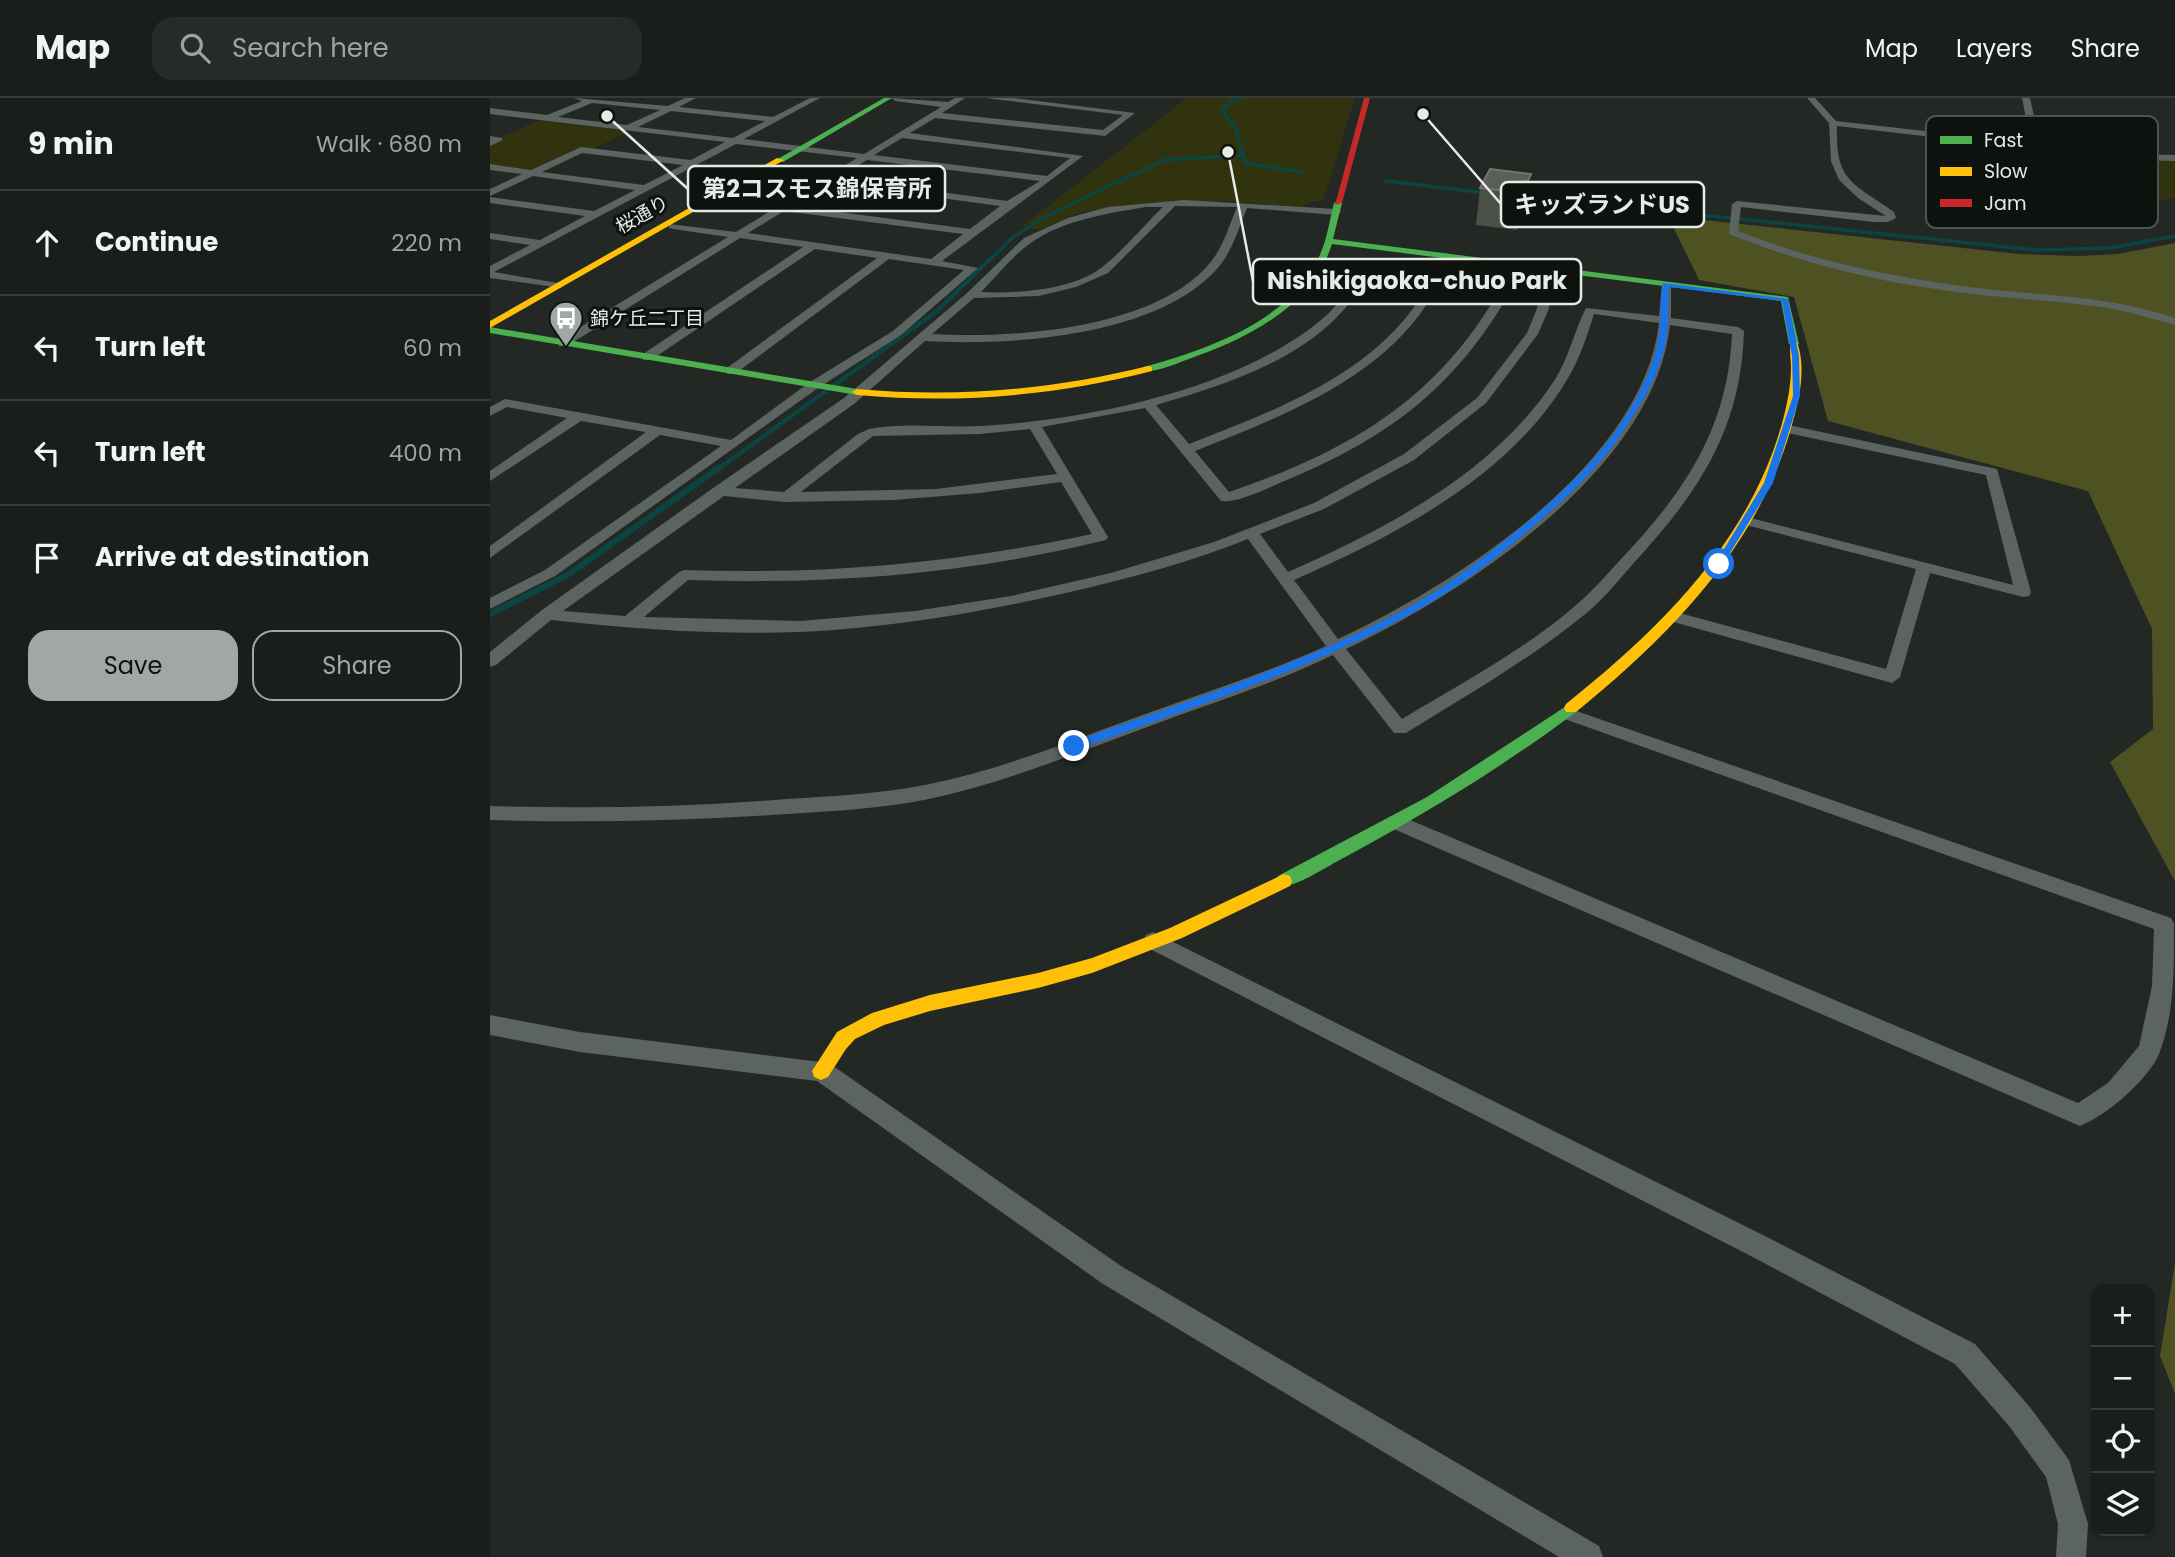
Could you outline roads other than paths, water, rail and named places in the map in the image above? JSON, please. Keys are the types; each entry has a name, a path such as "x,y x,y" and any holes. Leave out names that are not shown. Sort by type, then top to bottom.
{"street":[{"path":"578,98 775,120"},
{"path":"628,128 692,98"},
{"path":"563,343 961,98"},
{"path":"934,115 1105,133 1131,113 990,98"},
{"path":"490,327 563,343 835,389 935,398 1018,394 1087,384 1174,362 1231,338 1286,305 1313,277 1322,261 1367,98"},
{"path":"1811,98 1833,123 1833,156 1840,177 1849,187 1892,216 1888,219 1874,219 1737,204 1733,232 1763,246 1872,274 1938,286 2092,302 2139,310 2175,322"},
{"path":"2026,98 2030,116"},
{"path":"796,99 813,99"},
{"path":"490,272 813,99"},
{"path":"892,99 950,105"},
{"name":"桜通り","path":"490,327 558,286 892,99"},
{"path":"548,118 592,100"},
{"path":"490,111 1049,179"},
{"path":"1833,123 1926,134"},
{"path":"901,135 1078,156 1049,179 1009,204 934,262"},
{"path":"490,193 581,150 691,163"},
{"path":"490,167 644,188"},
{"path":"827,180 1009,204"},
{"path":"490,200 594,214"},
{"path":"490,604 551,573 733,444 835,389 873,376 971,295 1036,235 1089,215 1171,204 1243,205 1336,212"},
{"path":"971,295 1031,295 1060,290 1090,278 1104,271 1171,204"},
{"path":"922,337 971,339 1040,334 1100,323 1154,304 1188,287 1215,264 1243,205"},
{"path":"782,208 972,232"},
{"path":"490,661 548,614 718,491 973,268 673,226"},
{"path":"490,236 541,243"},
{"path":"821,1071 848,1033 912,1008 1090,966 1153,942 1259,894 1396,822 1493,764 1617,672 1676,617 1719,564 1769,483 1788,429 1796,396 1796,356 1785,299 1328,241"},
{"path":"647,357 814,245"},
{"path":"731,371 888,255"},
{"path":"1188,449 1246,426 1325,387 1393,338 1407,325 1432,289 1446,256"},
{"path":"548,614 628,622 833,625 947,612 1070,587 1192,554 1252,534 1295,518 1391,470 1471,409 1511,367 1531,336 1543,310 1553,270"},
{"path":"490,272 558,286"},
{"path":"785,498 871,432 952,432 1034,425 1095,415 1213,383 1290,347 1322,326 1342,308 1363,281 1500,299 1470,350 1446,375 1411,403 1358,441 1293,473 1226,498 1147,402"},
{"path":"490,813 598,816 730,813 853,803 925,792 1074,746 1276,673 1336,648 1420,605 1466,574 1572,489 1614,439 1645,390 1662,341 1666,285"},
{"path":"1252,534 1400,729 1500,668 1581,609 1650,539 1683,498 1716,440 1733,397 1739,349 1738,331 1590,310 1572,360 1559,382 1522,430 1495,456 1418,510 1286,578"},
{"path":"490,400 733,444"},
{"path":"490,412 505,403"},
{"path":"490,477 579,416"},
{"path":"628,622 684,575 753,578 873,575 1037,552 1101,537 1034,425"},
{"path":"1747,520 2023,592 1992,472 1788,429"},
{"path":"490,553 658,430"},
{"path":"718,491 785,498 860,499 955,493 1067,477"},
{"path":"1676,617 1892,677 1924,567"},
{"path":"1396,822 2080,1115 2116,1091 2149,1051 2163,986 2164,924 1565,713"},
{"path":"1153,942 1754,1244 1965,1354 2019,1416 2059,1470 2073,1524 2071,1557"},
{"path":"490,1025 580,1042 821,1071 1112,1275 1588,1557"}],"waterway":[{"path":"1239,141 1237,131 1222,110 1232,101 1241,98"},
{"path":"1240,146 1246,163 1302,172"},
{"path":"990,260 1012,238 1046,216 1164,160 1242,155"},
{"path":"1386,181 1486,193"},
{"path":"1519,196 2037,250 2109,248 2175,236"},
{"path":"718,469 937,311 991,258"},
{"path":"490,614 569,574 720,467"}],"place":[{"name":"キッズランドUS","path":"1423,114"},
{"name":"第2コスモス錦保育所","path":"607,116"},
{"name":"Nishikigaoka-chuo Park","path":"1228,152"},
{"name":"錦ケ丘二丁目","path":"566,348"}]}
